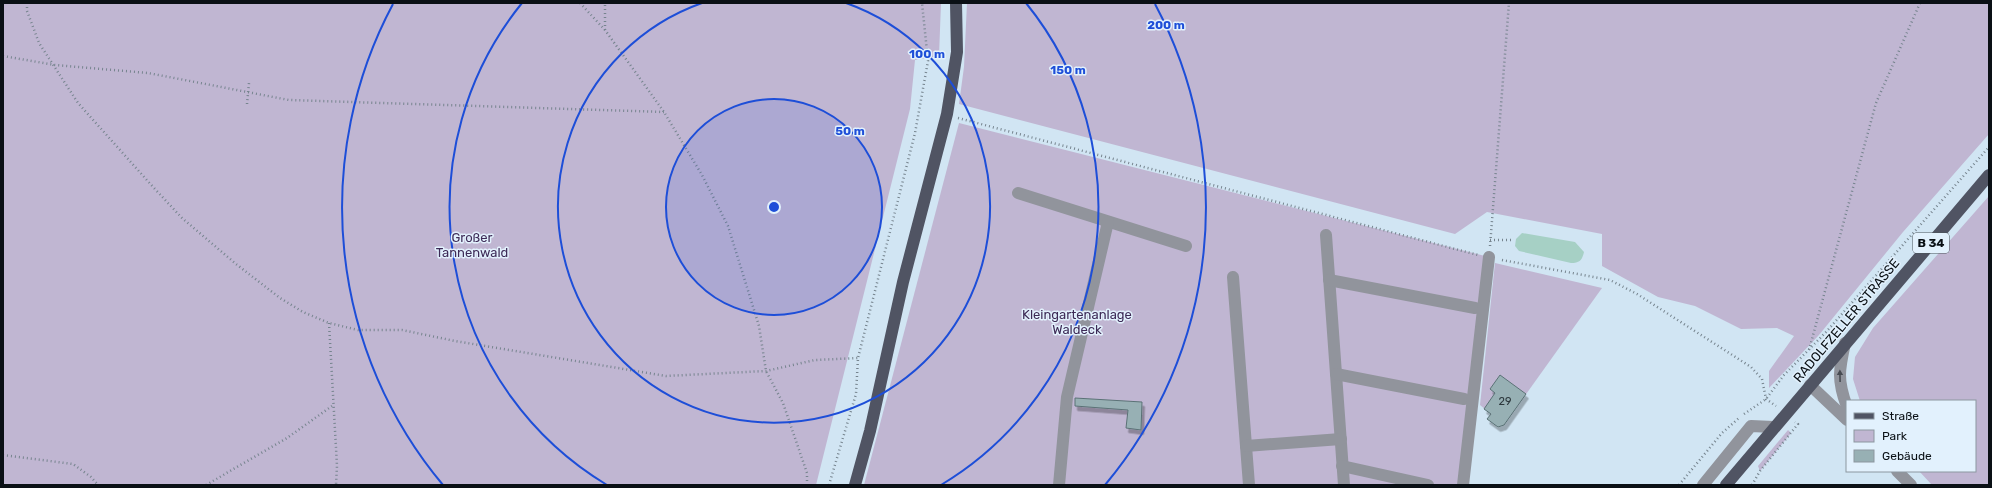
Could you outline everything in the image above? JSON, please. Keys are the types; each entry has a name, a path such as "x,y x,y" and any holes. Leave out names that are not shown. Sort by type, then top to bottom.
{"main road":[{"path":"855,485 870,431 904,282 947,114 957,52 956,3"},
{"name":"RADOLFZELLER STRASSE","path":"1726,485 1989,175"}],"street":[{"path":"1018,193 1186,246"},
{"path":"1059,485 1067,397 1108,222"},
{"path":"1326,235 1344,485"},
{"path":"1463,485 1489,257"},
{"path":"1233,277 1249,485"},
{"path":"1329,280 1475,308"},
{"path":"1845,343 1839,371 1840,389 1846,404"},
{"path":"1336,374 1464,399"},
{"path":"1810,385 1846,419"},
{"path":"1703,485 1751,426 1773,428"},
{"path":"1246,446 1341,439"},
{"path":"1342,466 1428,485"},
{"path":"1898,472 1911,485"}],"path":[{"path":"27,3 27,11 39,43 55,65 78,103 182,218 236,264 280,298 303,312 329,323 358,330 402,330 455,341 666,376 766,370 815,360 858,358"},
{"path":"580,3 604,30 664,112 702,175 728,226 759,326 766,370 783,404 807,473 807,485"},
{"path":"604,30 605,3"},
{"path":"830,485 856,394 858,358 915,133 928,60 922,3"},
{"path":"1489,257 1509,3"},
{"path":"1808,351 1876,103 1920,3"},
{"path":"3,56 55,65 148,73 289,100 664,112"},
{"path":"247,104 250,83"},
{"path":"947,114 1489,257 1610,280 1637,294 1751,368 1762,379 1766,399"},
{"path":"1679,485 1722,433 1744,414 1766,399 1784,375 1808,351 1989,147"},
{"path":"1490,240 1512,240"},
{"path":"329,323 337,466 336,485"},
{"path":"206,485 287,438 333,406"},
{"path":"3,455 73,464 91,477 98,485"}],"green space":[{"name":"Großer Tannenwald","path":"3,3 941,3 939,56 915,60 910,109 816,485 3,485"},
{"path":"967,3 1989,3 1989,134 1903,232 1819,335 1769,388 1769,371 1794,336 1777,328 1741,329 1695,306 1658,297 1602,266 1602,234 1487,212 1455,234 959,104 964,67"},
{"name":"Kleingartenanlage Waldeck","path":"959,123 1489,257 1463,485 864,485"},
{"path":"1989,196 1989,485 1932,485 1920,472 1976,472 1976,400 1860,400 1853,379 1855,357 1873,328"},
{"path":"1495,263 1602,288 1504,425 1480,405"},
{"path":"1788,430 1791,433 1760,471 1758,466"}],"shaded area":[{"path":"1522,233 1575,242 1584,252 1579,262 1571,263 1519,251 1515,246 1516,239"}],"building":[{"path":"1500,375 1526,394 1504,425 1498,427 1487,419 1491,414 1484,409 1495,393 1490,389"},
{"path":"1075,398 1142,402 1141,430 1126,428 1128,410 1075,406"}]}
